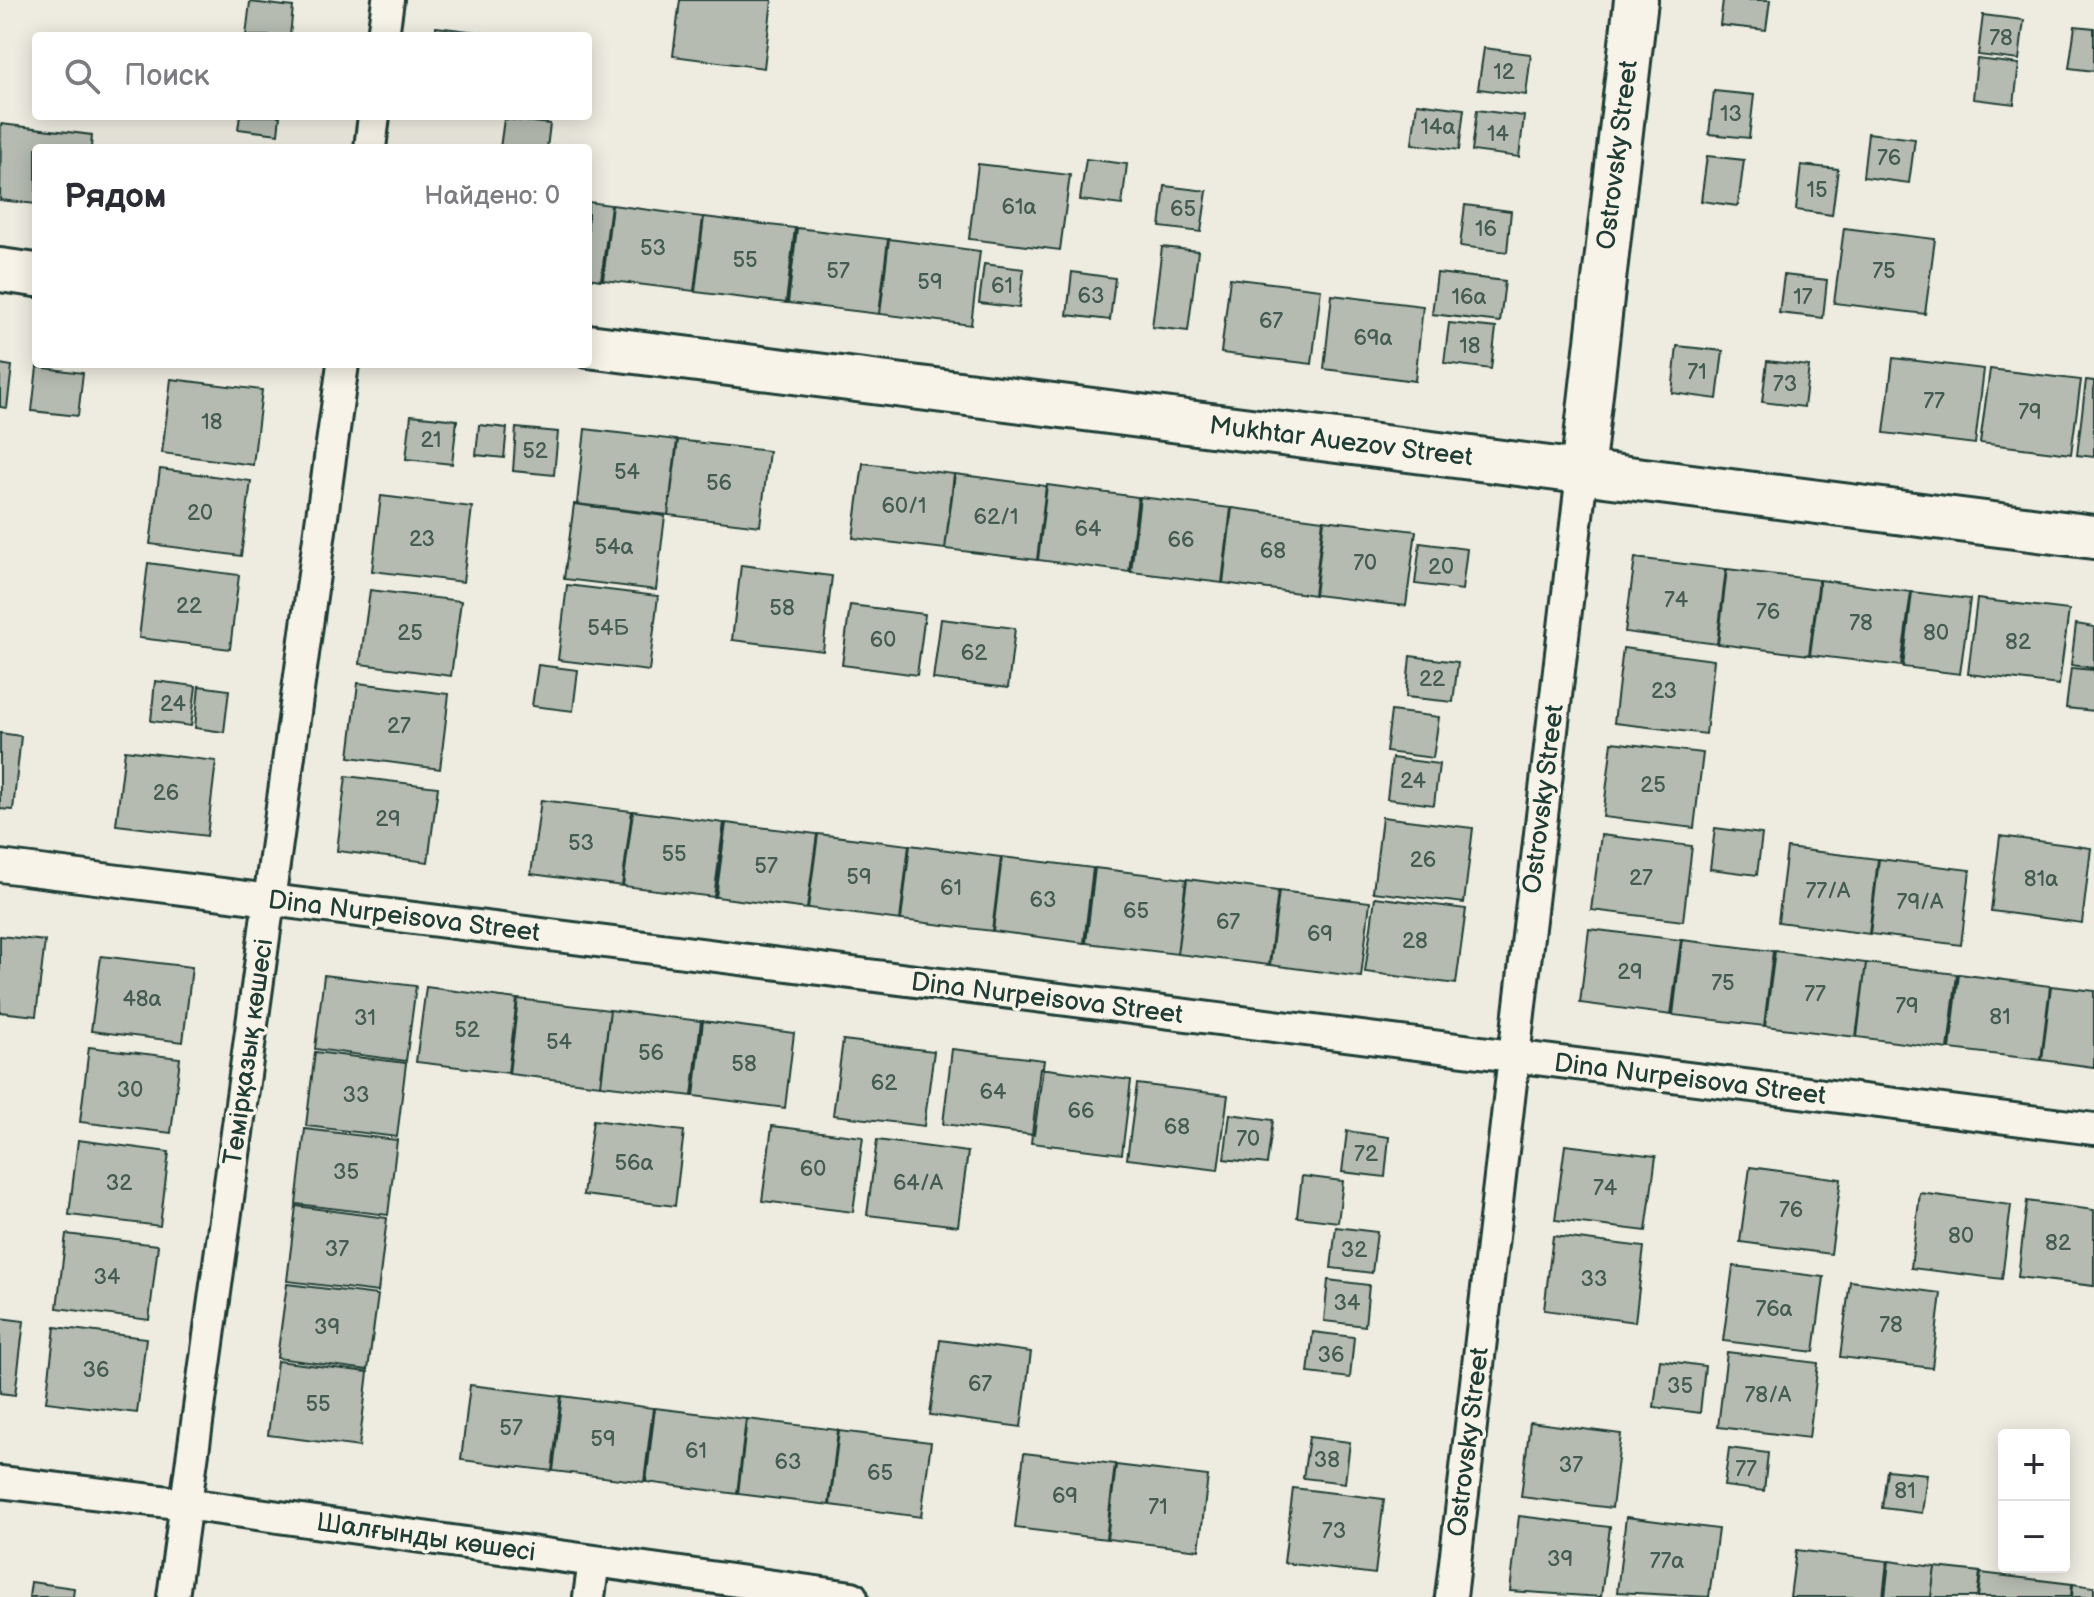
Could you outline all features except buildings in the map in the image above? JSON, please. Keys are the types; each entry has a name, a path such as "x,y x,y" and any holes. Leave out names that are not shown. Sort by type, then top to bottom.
{"street":[{"path":"384,32 388,0"},
{"name":"Ostrovsky Street","path":"1451,1597 1636,0"},
{"path":"370,144 374,120"},
{"path":"0,270 32,274"},
{"name":"Mukhtar Auezov Street","path":"592,347 2094,537"},
{"name":"Темірқазық көшесі","path":"173,1597 342,368"},
{"name":"Dina Nurpeisova Street","path":"0,866 2094,1129"},
{"name":"Шалғынды көшесі","path":"0,1482 186,1504 852,1597"},
{"path":"589,1597 594,1561"}]}
